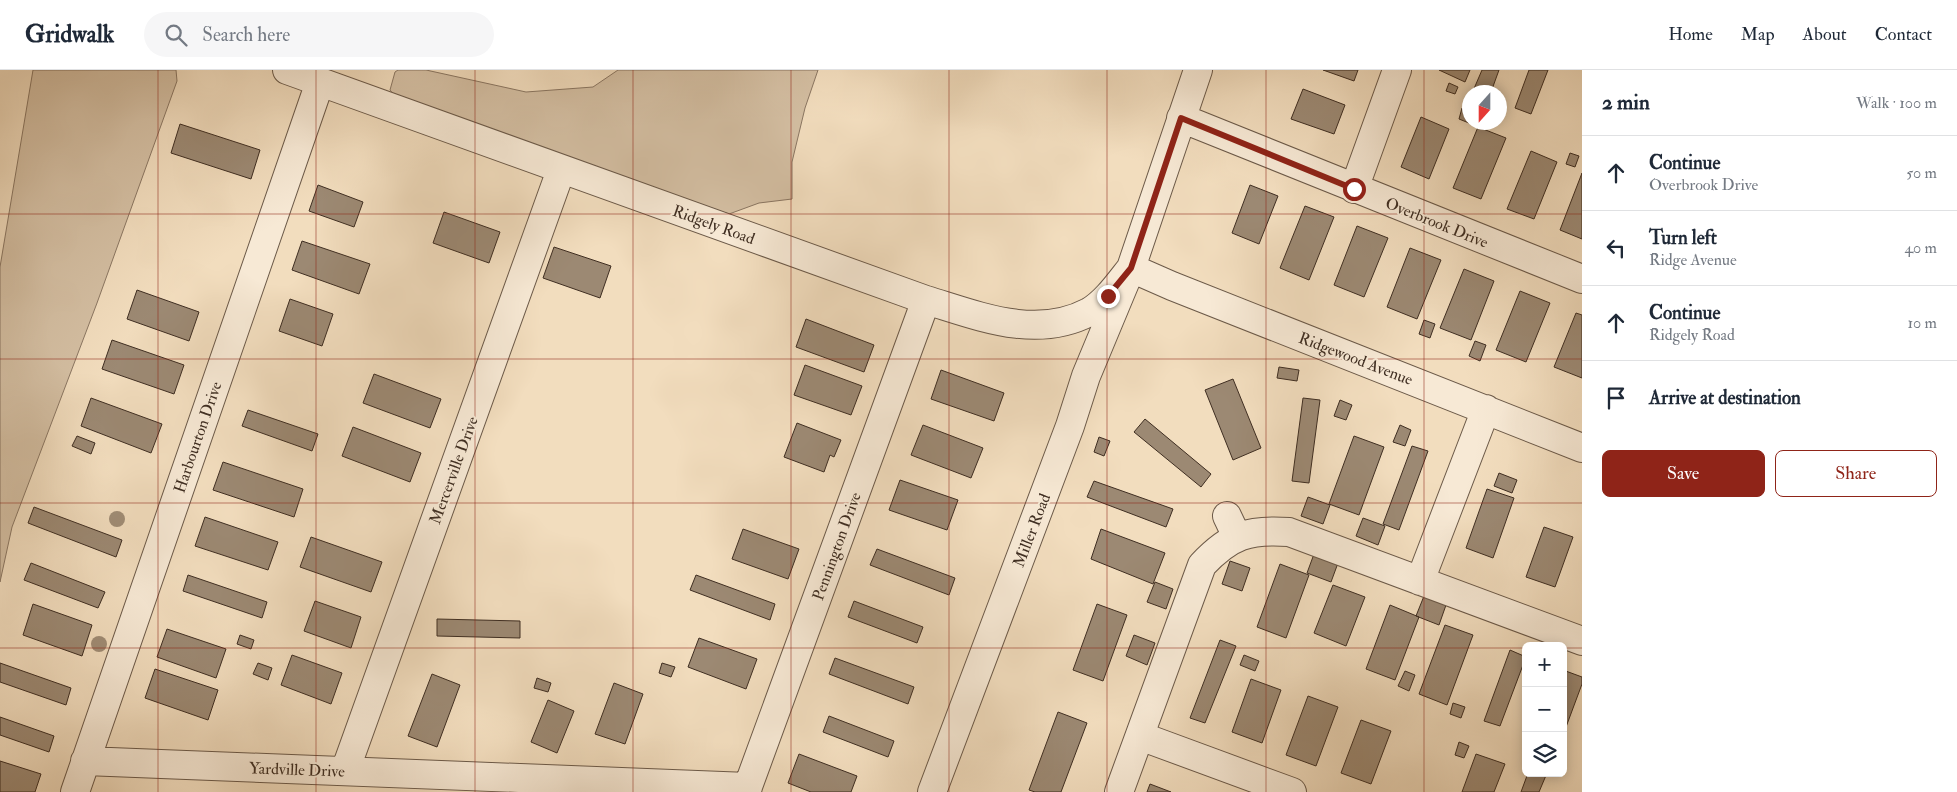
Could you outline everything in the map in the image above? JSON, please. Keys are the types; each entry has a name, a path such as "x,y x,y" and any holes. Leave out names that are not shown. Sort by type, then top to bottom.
{"street":[{"name":"Ridgely Road","path":"287,70 926,300 1022,326 1050,324 1090,311 1108,296 1131,268"},
{"name":"Miller Road","path":"932,792 1070,426 1086,376 1131,268 1198,70"},
{"path":"1354,189 1397,70"},
{"name":"Harbourton Drive","path":"74,792 320,82"},
{"name":"Overbrook Drive","path":"1181,118 1582,279"},
{"name":"Mercerville Drive","path":"345,771 561,170"},
{"name":"Ridgewood Avenue","path":"1131,268 1172,286 1582,448"},
{"name":"Pennington Drive","path":"747,790 926,300"},
{"path":"1420,581 1486,409"},
{"path":"1119,792 1202,565 1216,550 1232,527 1290,532 1582,641"},
{"path":"1140,736 1292,792"},
{"name":"Yardville Drive","path":"85,761 747,790"}],"shaded area":[{"path":"33,70 176,70 177,81 97,303 12,527 0,582 0,267"},
{"path":"398,70 426,70 526,92 593,87 618,70 818,70 805,108 792,162 792,199 759,203 729,214 400,102 390,90 395,72"}],"building":[{"path":"1323,70 1358,70 1354,81"},
{"path":"1439,70 1470,70 1465,82"},
{"path":"1482,70 1499,70 1494,85 1476,85"},
{"path":"1529,70 1548,70 1531,114 1515,108"},
{"path":"1449,83 1458,87 1455,94 1446,91"},
{"path":"1303,89 1345,105 1334,134 1291,119"},
{"path":"1462,108 1462,120 1459,119"},
{"path":"1421,117 1449,129 1429,179 1401,167"},
{"path":"180,124 260,150 251,179 171,153"},
{"path":"1477,130 1486,130 1506,138 1481,199 1453,188"},
{"path":"1531,151 1557,162 1534,219 1507,209"},
{"path":"1570,153 1579,156 1575,167 1566,164"},
{"path":"1582,173 1582,239 1560,230"},
{"path":"318,185 363,202 354,227 309,211"},
{"path":"1250,185 1278,196 1259,244 1232,233"},
{"path":"1305,206 1334,217 1309,280 1280,268"},
{"path":"444,212 500,232 489,263 433,243"},
{"path":"1357,226 1388,238 1364,297 1334,285"},
{"path":"302,241 370,264 359,294 292,270"},
{"path":"554,247 611,266 600,298 543,278"},
{"path":"1410,248 1441,260 1417,319 1387,307"},
{"path":"1464,269 1494,281 1471,340 1440,328"},
{"path":"137,290 199,312 189,341 127,319"},
{"path":"1520,291 1550,303 1526,362 1496,350"},
{"path":"290,299 333,314 322,346 279,331"},
{"path":"1576,313 1582,315 1582,378 1554,367"},
{"path":"806,319 874,345 864,372 796,347"},
{"path":"1424,320 1435,324 1430,338 1419,334"},
{"path":"112,340 184,365 174,394 102,369"},
{"path":"1475,341 1486,345 1480,361 1469,356"},
{"path":"805,365 862,386 851,415 794,395"},
{"path":"1279,367 1299,370 1297,381 1277,378"},
{"path":"941,370 1004,393 994,421 931,399"},
{"path":"374,374 441,399 430,428 363,403"},
{"path":"1233,379 1261,448 1233,460 1205,390"},
{"path":"91,398 162,424 151,453 81,426"},
{"path":"1303,398 1320,400 1309,483 1292,481"},
{"path":"1340,400 1352,405 1346,420 1334,416"},
{"path":"248,410 318,434 312,451 242,426"},
{"path":"1145,419 1211,474 1201,487 1134,432"},
{"path":"797,423 841,440 834,457 830,455 824,472 784,457"},
{"path":"923,425 983,448 971,478 911,455"},
{"path":"1400,425 1411,430 1405,446 1393,442"},
{"path":"353,427 421,453 410,482 342,456"},
{"path":"77,436 95,443 91,454 72,446"},
{"path":"1354,436 1384,447 1359,515 1329,504"},
{"path":"1099,437 1110,441 1104,456 1094,452"},
{"path":"1412,446 1428,451 1399,530 1383,524"},
{"path":"223,462 303,489 294,517 213,490"},
{"path":"1499,473 1517,480 1512,493 1494,486"},
{"path":"900,480 958,500 947,530 889,510"},
{"path":"1094,481 1173,509 1166,527 1087,497"},
{"path":"1487,489 1514,498 1493,558 1466,548"},
{"path":"1308,497 1330,505 1323,524 1301,516"},
{"path":"34,507 122,540 116,557 28,523"},
{"path":"205,517 278,542 268,570 195,546"},
{"path":"1363,518 1385,526 1378,545 1356,536"},
{"path":"1544,527 1573,537 1555,587 1526,577"},
{"path":"743,529 799,549 788,579 732,559"},
{"path":"1101,529 1165,553 1153,584 1091,559"},
{"path":"311,537 382,562 371,592 300,567"},
{"path":"877,549 955,578 949,595 870,565"},
{"path":"1314,554 1338,563 1331,582 1307,573"},
{"path":"1230,561 1250,568 1242,591 1222,584"},
{"path":"31,563 105,592 98,608 24,580"},
{"path":"1280,564 1309,575 1286,638 1257,627"},
{"path":"188,575 267,602 262,618 183,591"},
{"path":"696,575 775,604 770,620 690,590"},
{"path":"1155,582 1173,589 1166,609 1147,602"},
{"path":"1333,585 1365,597 1346,646 1314,633"},
{"path":"1424,596 1446,605 1439,625 1416,616"},
{"path":"315,601 361,617 351,648 304,631"},
{"path":"854,601 923,627 917,643 848,617"},
{"path":"33,604 92,625 82,656 23,635"},
{"path":"1097,604 1127,615 1103,681 1073,670"},
{"path":"1390,605 1419,617 1395,680 1366,669"},
{"path":"437,619 520,621 520,638 437,636"},
{"path":"1445,625 1473,635 1447,705 1419,694"},
{"path":"167,629 226,649 216,678 157,657"},
{"path":"240,635 254,640 251,649 237,644"},
{"path":"1134,635 1155,643 1147,665 1126,656"},
{"path":"699,638 757,659 746,689 688,667"},
{"path":"1220,640 1236,646 1205,723 1190,718"},
{"path":"1510,650 1522,655 1522,668 1500,726 1484,721"},
{"path":"292,655 342,673 331,704 281,685"},
{"path":"1244,655 1259,661 1255,671 1240,665"},
{"path":"835,658 914,687 908,704 829,674"},
{"path":"0,663 71,688 66,705 0,682"},
{"path":"258,663 272,668 268,680 253,674"},
{"path":"662,663 675,667 671,677 659,673"},
{"path":"155,669 218,690 208,720 145,698"},
{"path":"1405,671 1415,675 1409,691 1398,686"},
{"path":"1567,671 1582,677 1582,684 1567,724"},
{"path":"432,674 460,685 437,747 408,736"},
{"path":"537,678 551,683 548,692 534,688"},
{"path":"1251,679 1281,690 1262,743 1232,732"},
{"path":"614,683 643,694 625,744 595,734"},
{"path":"1308,696 1338,707 1316,766 1286,755"},
{"path":"548,700 574,711 557,753 531,742"},
{"path":"1453,703 1465,707 1461,718 1450,714"},
{"path":"1058,712 1087,723 1061,792 1035,792 1029,790"},
{"path":"829,716 894,741 888,757 823,732"},
{"path":"0,717 54,736 49,752 0,735"},
{"path":"1361,720 1391,731 1371,784 1341,773"},
{"path":"1459,742 1469,746 1464,758 1455,755"},
{"path":"799,754 857,776 851,792 811,792 788,783"},
{"path":"1476,754 1505,764 1494,792 1462,792"},
{"path":"0,761 41,774 35,792 0,792"},
{"path":"1527,777 1545,777 1539,792 1521,792"},
{"path":"1150,784 1171,792 1147,792"}],"route":[{"path":"1108,296 1131,268 1181,118 1354,189"}]}
